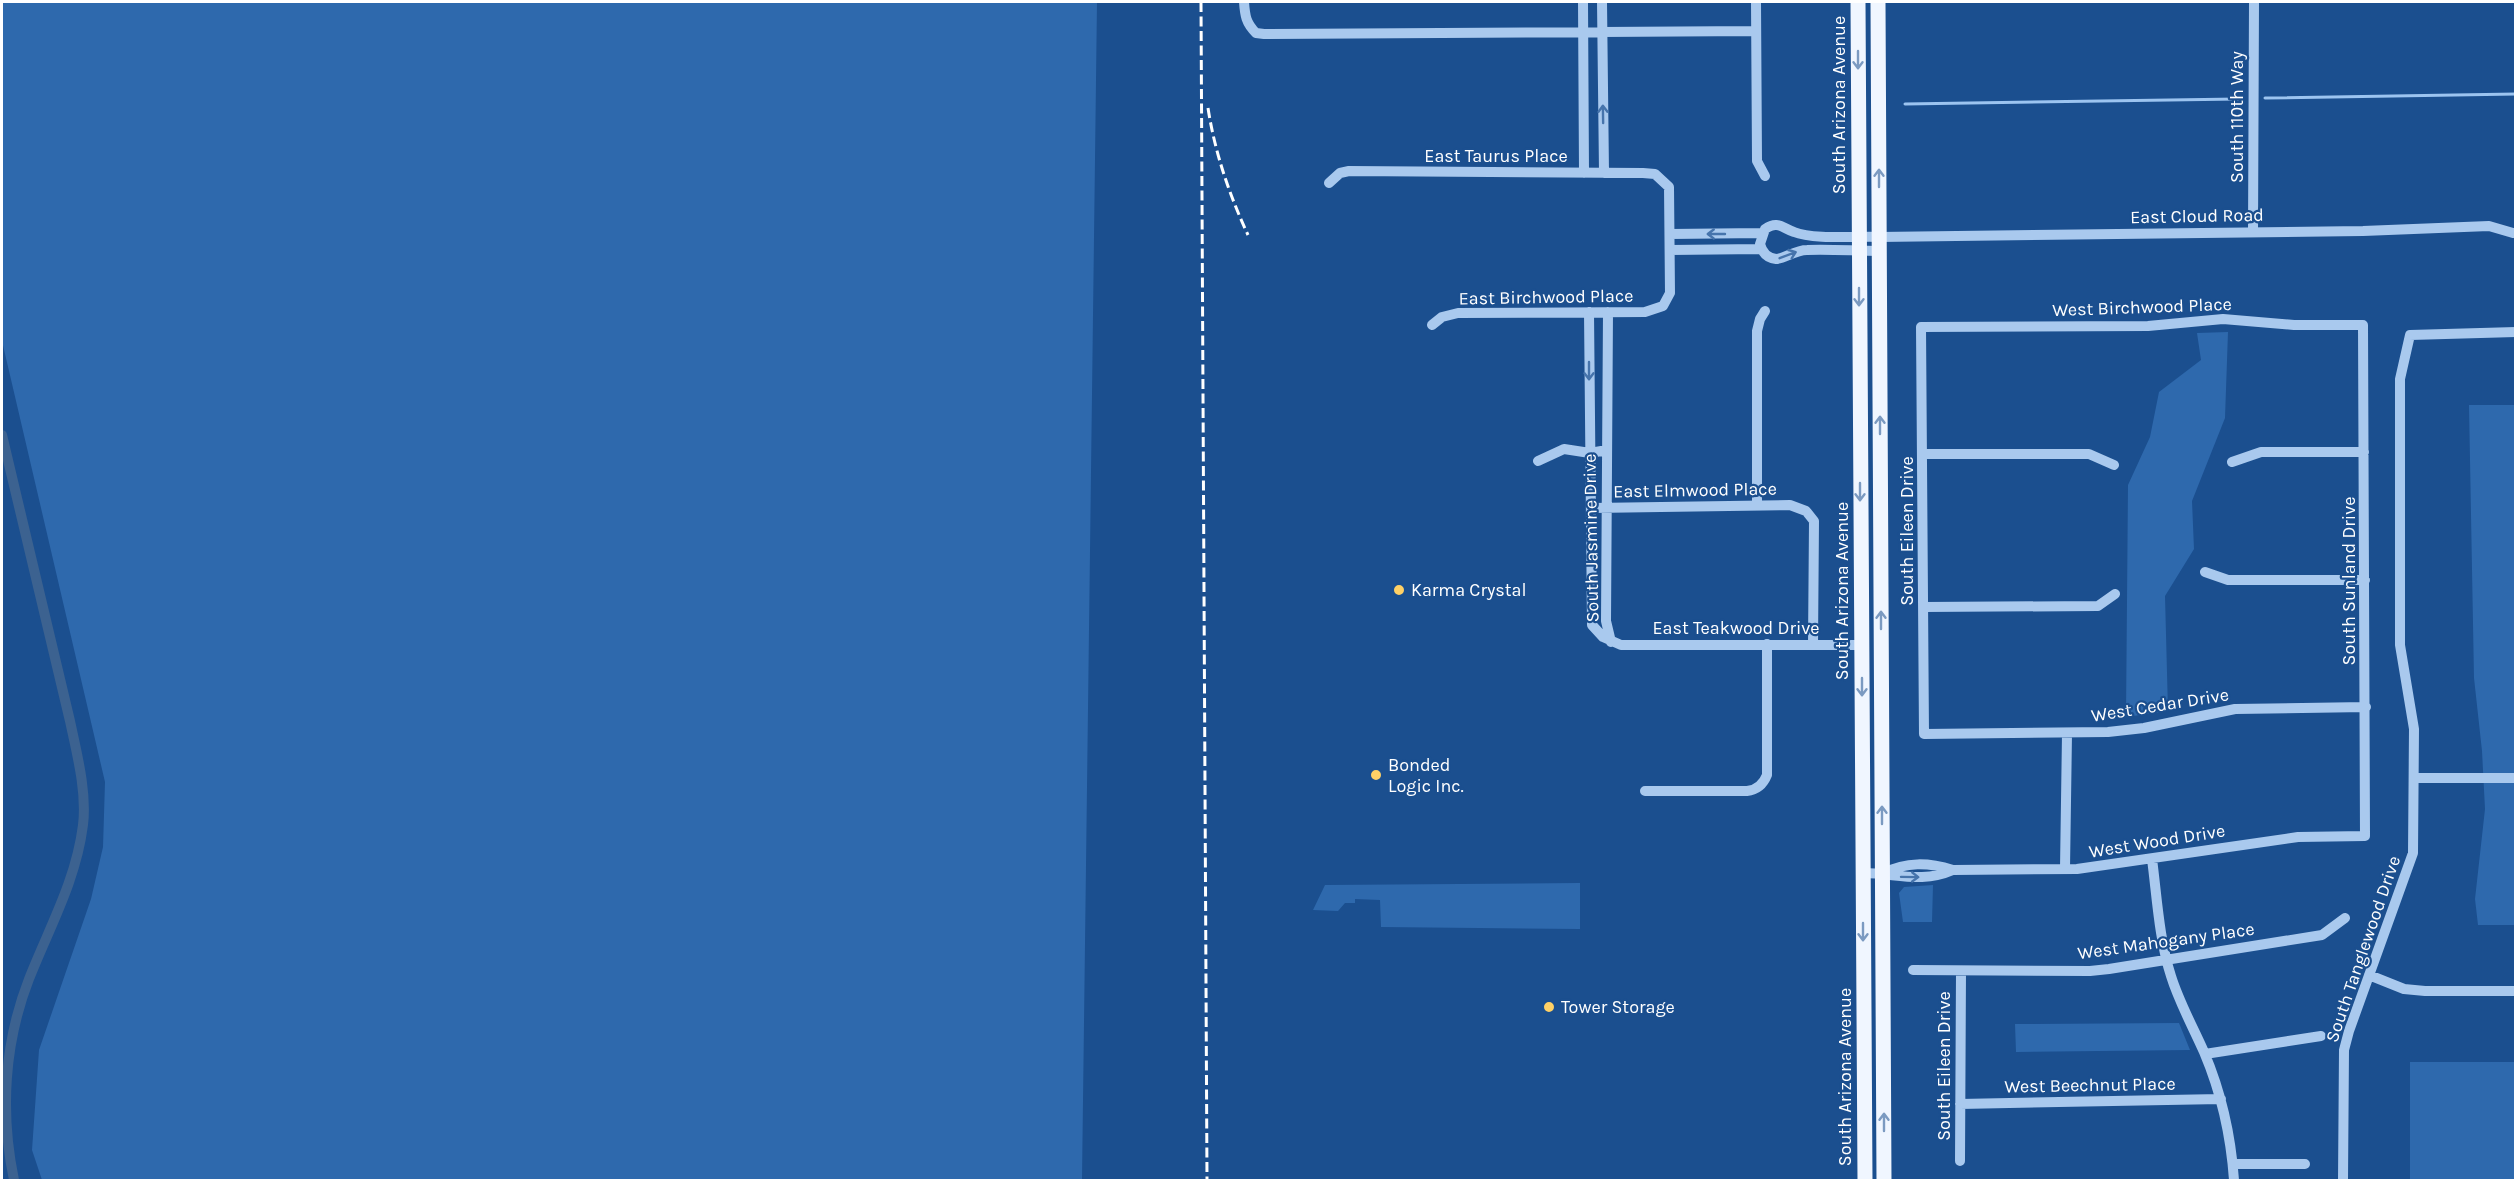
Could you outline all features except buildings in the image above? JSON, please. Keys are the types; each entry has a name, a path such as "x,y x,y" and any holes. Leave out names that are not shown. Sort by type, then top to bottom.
{"main road":[{"name":"South Arizona Avenue","path":"1858,2 1865,1180"},
{"path":"1878,2 1884,1180"}],"street":[{"path":"1244,2 1245,17 1249,26 1256,33 1264,34 1756,31"},
{"path":"1583,2 1584,172"},
{"path":"1602,2 1604,172"},
{"path":"1756,2 1757,161 1765,176"},
{"name":"South 110th Way","path":"2253,232 2254,2"},
{"name":"East Taurus Place","path":"1329,183 1340,173 1349,171 1655,174 1670,187 1670,234"},
{"path":"1859,244 1794,232 1779,224 1769,226 1762,233 1760,244 1765,254 1775,259 1791,252 1859,244 1879,244"},
{"name":"East Cloud Road","path":"1879,244 2489,226 2514,233"},
{"path":"1761,249 1670,250 1670,234 1762,233"},
{"name":"East Birchwood Place","path":"1432,325 1442,317 1458,314 1645,312 1663,306 1670,293 1670,250"},
{"path":"1757,505 1757,331 1765,311"},
{"name":"South Jasmine Drive","path":"1589,312 1590,453 1593,508 1592,625 1603,638 1611,642"},
{"name":"South Jasmine Drive","path":"1608,312 1606,621 1611,642"},
{"name":"West Birchwood Place","path":"1921,327 2148,326 2223,319 2294,325 2363,325"},
{"name":"South Sunland Drive","path":"2363,325 2365,836"},
{"name":"South Eileen Drive","path":"1921,327 1924,734"},
{"name":"South Tanglewood Drive","path":"2343,1180 2344,1050 2413,854 2415,778 2413,720 2400,633 2400,379 2410,335 2516,332"},
{"path":"1538,461 1564,449 1590,453 1606,450"},
{"path":"2232,462 2261,452 2364,452"},
{"path":"1923,454 2089,454 2114,465"},
{"name":"East Elmwood Place","path":"1593,508 1790,505 1806,511 1815,521 1813,644"},
{"path":"2205,572 2228,580 2365,580"},
{"path":"1924,607 2098,606 2115,594"},
{"name":"East Teakwood Drive","path":"1611,642 1621,645 1862,645"},
{"path":"1645,791 1747,791 1760,786 1767,775 1767,644"},
{"name":"West Cedar Drive","path":"1924,734 2067,734 2128,730 2235,709 2366,708"},
{"path":"2065,870 2067,734"},
{"path":"2415,778 2516,778"},
{"name":"West Wood Drive","path":"1863,873 1883,873 1901,877 1937,877 1953,870 2065,870 2298,837 2365,836"},
{"path":"2152,859 2166,960 2171,978 2205,1054 2221,1100 2234,1180"},
{"name":"West Mahogany Place","path":"1913,970 2090,971 2322,935 2344,918"},
{"name":"South Eileen Drive","path":"1960,1161 1961,972"},
{"path":"2369,975 2404,989 2425,992 2516,991"},
{"path":"2205,1054 2321,1036"},
{"name":"West Beechnut Place","path":"1960,1104 2221,1100"},
{"path":"2233,1164 2305,1164"}],"shaded area":[{"path":"2,2 1097,2 1082,1180 42,1180 32,1150 39,1050 91,899 103,847 105,782 2,341"},
{"path":"2228,332 2225,418 2192,501 2194,549 2165,596 2168,711 2126,717 2128,485 2150,437 2159,392 2201,360 2197,333"},
{"path":"2469,405 2515,405 2515,925 2478,925 2475,899 2485,809 2482,751 2474,678"},
{"path":"1580,883 1580,929 1381,927 1380,900 1355,899 1355,903 1345,903 1338,911 1313,910 1325,885"},
{"path":"1933,885 1932,922 1903,922 1899,893 1904,887"},
{"path":"2179,1023 2190,1050 2016,1052 2015,1024"},
{"path":"2410,1062 2515,1062 2515,1180 2410,1180"}],"waterway":[{"path":"2265,98 2516,94"},
{"path":"1905,104 2238,99"},
{"path":"2,435 76,747 84,799 83,825 74,866 61,904 29,979 14,1028 6,1104 14,1180"}],"railway":[{"path":"1201,2 1207,1180"},
{"path":"1208,108 1224,173 1248,235"}],"place":[{"name":"Karma Crystal","path":"1399,590"},
{"name":"Bonded Logic Inc.","path":"1376,775"},
{"name":"Tower Storage","path":"1549,1007"}]}
